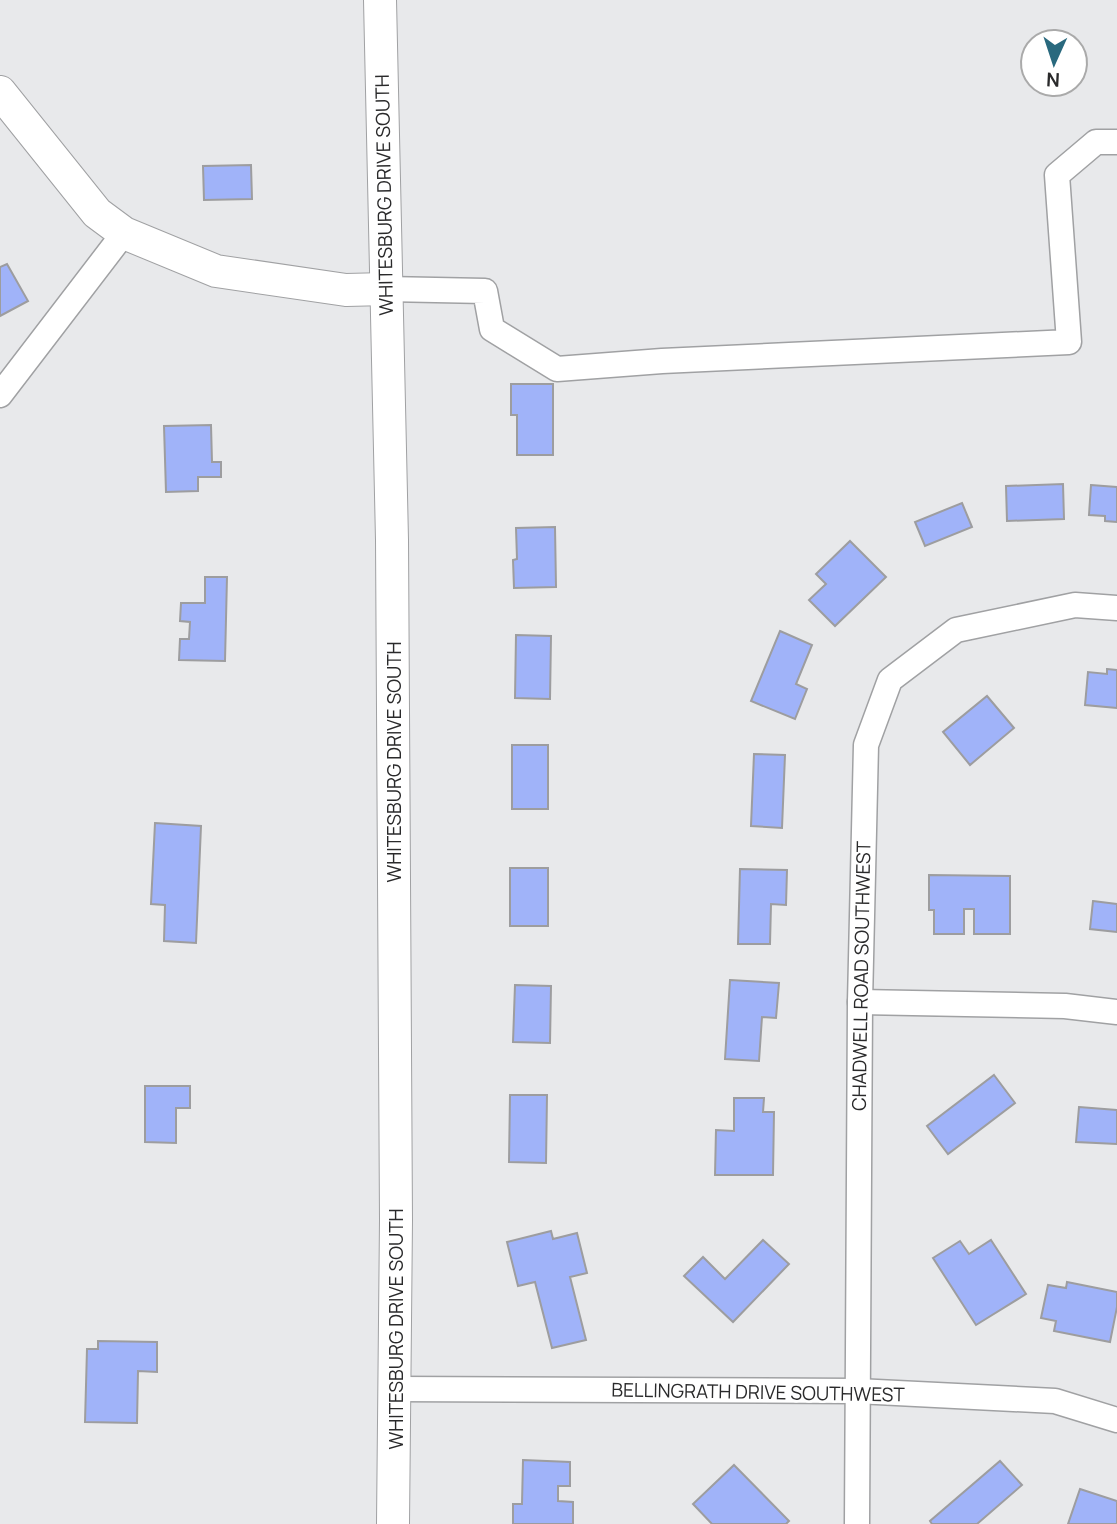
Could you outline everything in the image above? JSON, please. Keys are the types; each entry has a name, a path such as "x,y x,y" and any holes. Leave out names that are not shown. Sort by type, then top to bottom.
{"main road":[{"name":"WHITESBURG DRIVE SOUTH","path":"380,0 393,554 393,1524"},
{"path":"0,92 97,213 124,233 216,271 346,290 386,289"}],"street":[{"path":"386,289 485,291 492,329 557,369 662,361 1069,342 1057,175 1096,142 1117,142"},
{"path":"0,396 124,233"},
{"name":"CHADWELL ROAD SOUTHWEST","path":"856,1524 860,1002 866,745 890,680 956,630 1075,605 1117,608"},
{"path":"860,1002 1066,1006 1117,1012"},
{"name":"BELLINGRATH DRIVE SOUTHWEST","path":"395,1389 857,1391 1055,1401 1117,1420"}],"building":[{"path":"251,165 252,199 204,200 203,166"},
{"path":"7,264 28,301 0,316 0,267"},
{"path":"511,384 553,384 553,455 517,455 517,415 511,415"},
{"path":"211,425 212,462 221,462 221,477 198,477 198,491 166,492 164,426"},
{"path":"1063,484 1064,519 1007,521 1006,486"},
{"path":"1091,485 1117,487 1117,522 1105,521 1105,516 1089,515"},
{"path":"962,503 972,527 925,546 915,522"},
{"path":"555,527 556,587 514,588 516,528"},
{"path":"850,541 886,577 835,626 809,600 826,584 816,574"},
{"path":"205,577 227,577 225,661 179,660 180,639 189,639 190,622 180,621 181,603 205,603"},
{"path":"780,631 812,645 796,684 807,689 795,719 751,701"},
{"path":"516,635 551,636 550,699 515,698"},
{"path":"1107,669 1117,670 1117,708 1085,705 1088,672 1107,674"},
{"path":"987,696 1014,728 970,765 943,732"},
{"path":"512,745 548,745 548,809 512,809"},
{"path":"754,754 785,755 782,828 751,826"},
{"path":"155,823 201,826 196,943 164,941 165,905 151,904"},
{"path":"510,868 548,868 548,926 510,926"},
{"path":"740,869 787,870 786,905 771,904 770,944 738,944"},
{"path":"929,875 1010,876 1010,934 974,934 974,909 964,909 964,934 934,934 934,910 929,910"},
{"path":"1093,901 1117,904 1117,932 1090,929"},
{"path":"730,980 779,983 776,1018 762,1017 759,1061 725,1059"},
{"path":"515,985 551,986 550,1043 513,1042"},
{"path":"994,1075 1015,1103 948,1154 927,1126"},
{"path":"145,1086 190,1086 190,1108 176,1108 176,1143 145,1142"},
{"path":"510,1095 547,1095 546,1163 509,1162"},
{"path":"734,1098 764,1098 763,1112 774,1112 773,1175 715,1175 716,1130 734,1131"},
{"path":"1079,1107 1117,1110 1117,1144 1076,1142"},
{"path":"551,1231 553,1239 577,1233 587,1273 570,1277 586,1340 552,1348 535,1282 518,1286 507,1242"},
{"path":"763,1240 789,1264 733,1322 684,1276 703,1257 725,1279"},
{"path":"991,1240 1026,1294 976,1325 933,1258 960,1241 969,1254"},
{"path":"1067,1282 1117,1292 1110,1342 1054,1331 1056,1321 1041,1318 1048,1285 1066,1288"},
{"path":"98,1341 157,1342 157,1372 138,1371 137,1423 85,1422 87,1349 98,1349"},
{"path":"523,1460 570,1462 570,1486 558,1486 558,1501 573,1502 573,1524 513,1524 513,1504 522,1504"},
{"path":"1000,1461 1022,1485 977,1524 932,1524 930,1521"},
{"path":"734,1465 789,1521 786,1524 712,1524 693,1504"},
{"path":"1080,1489 1117,1501 1117,1524 1068,1524"}]}
